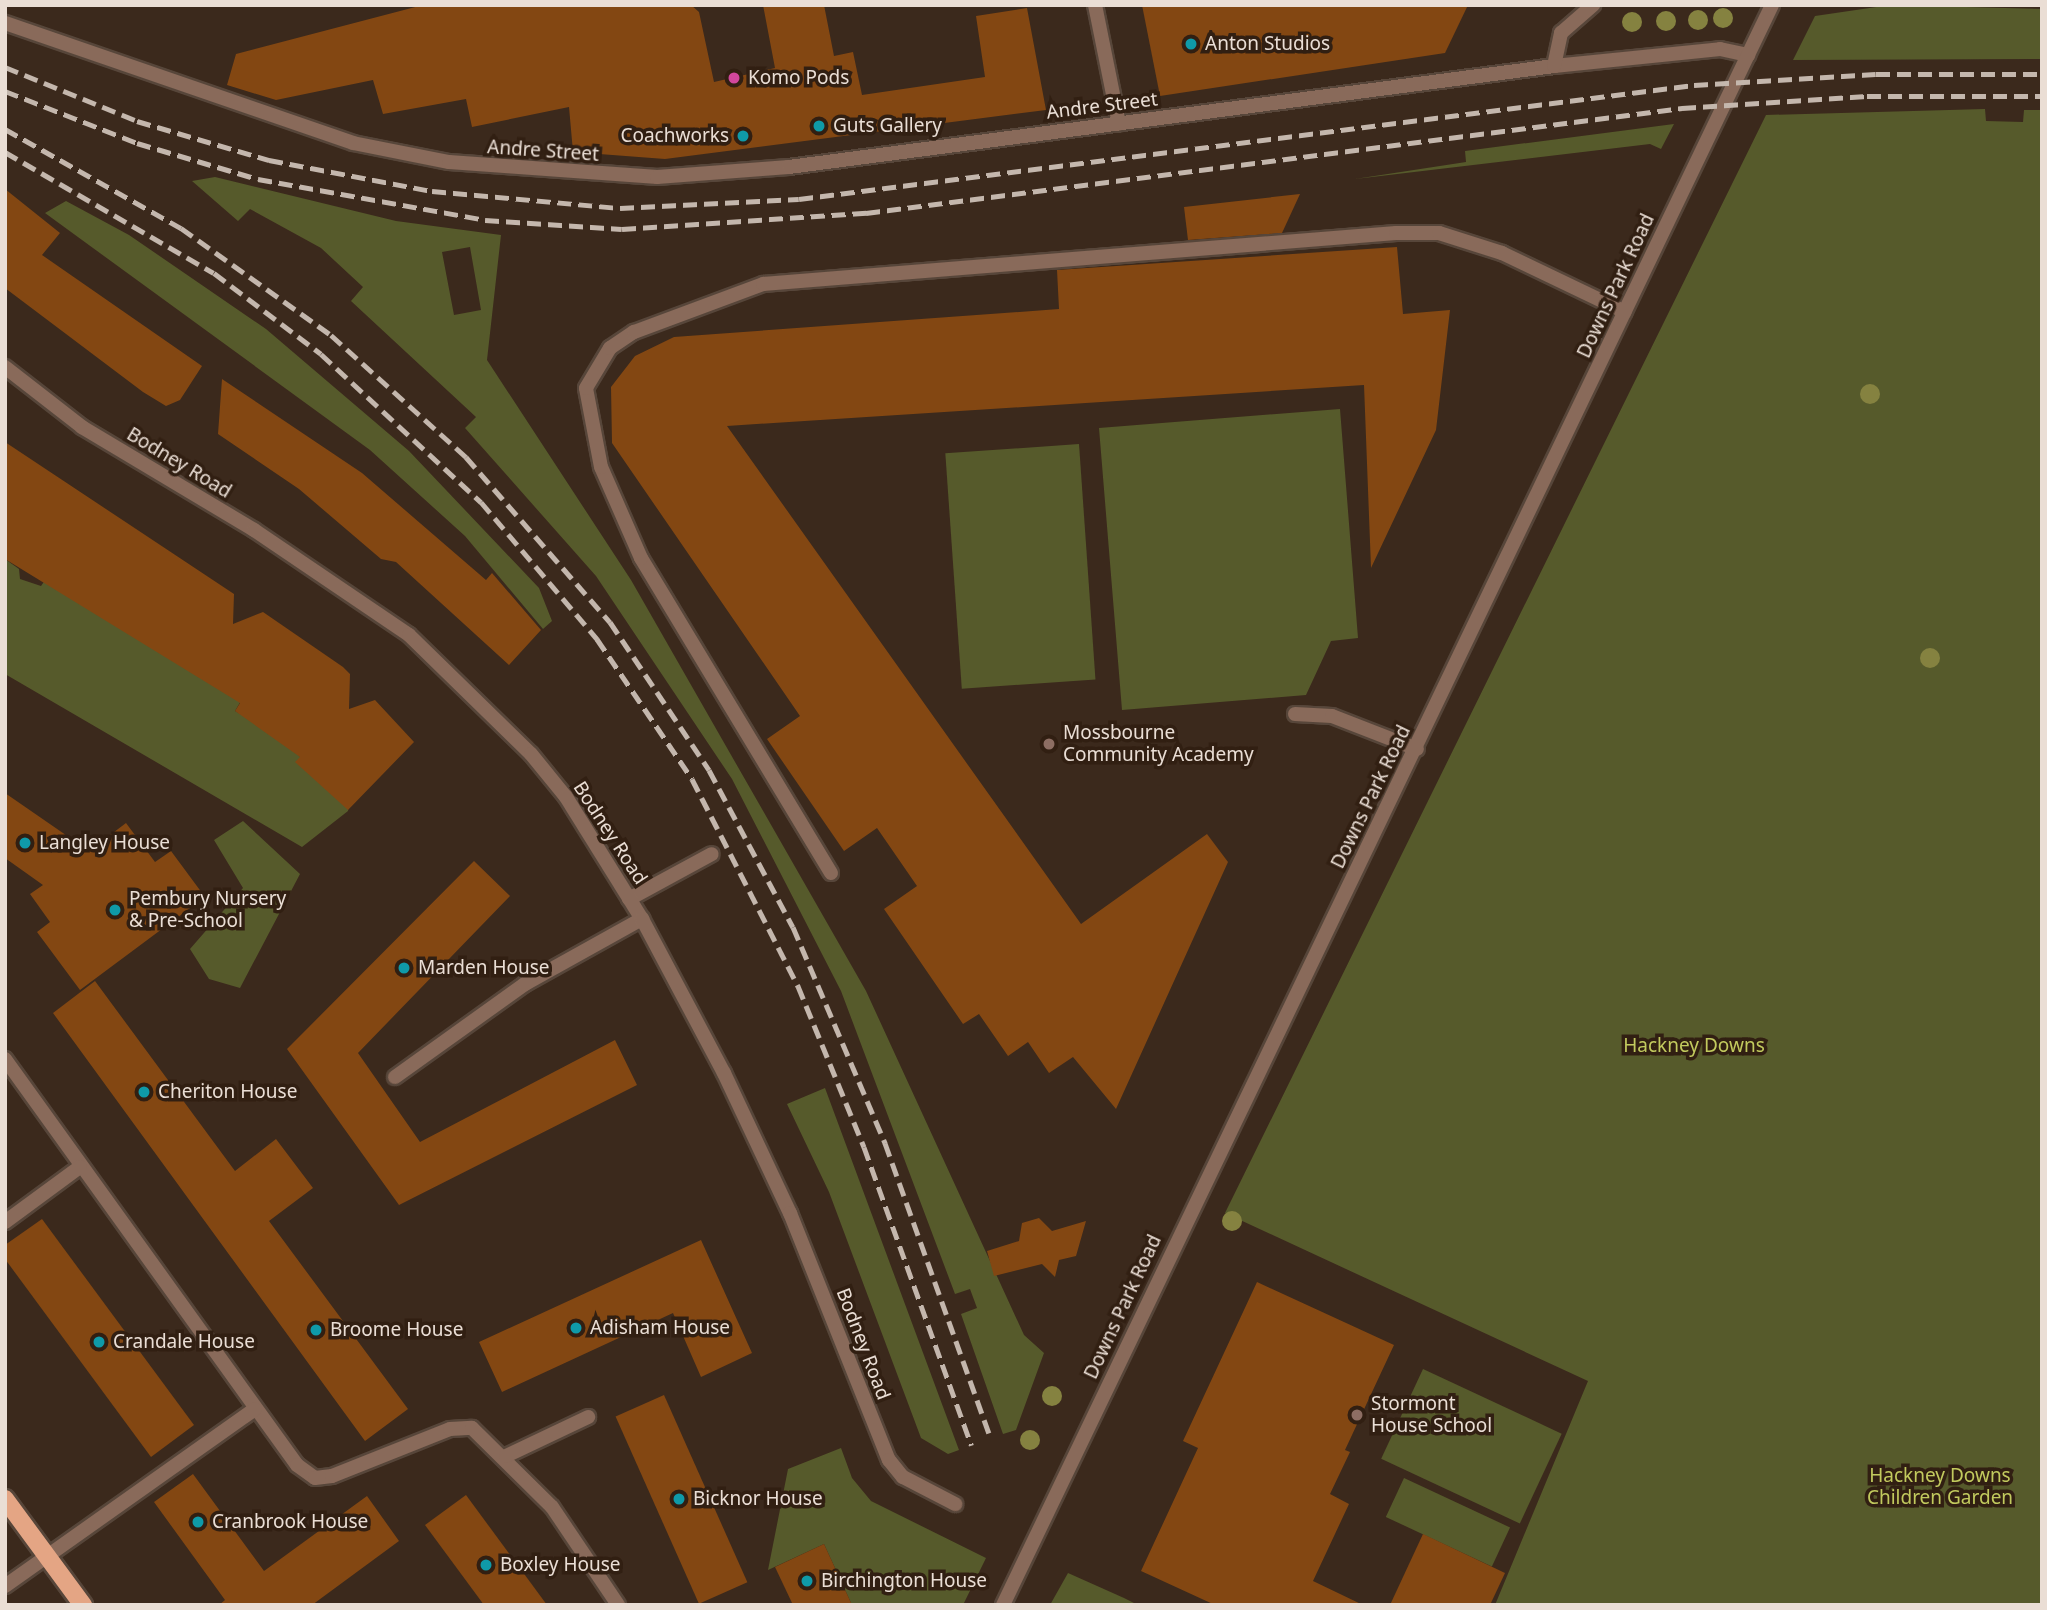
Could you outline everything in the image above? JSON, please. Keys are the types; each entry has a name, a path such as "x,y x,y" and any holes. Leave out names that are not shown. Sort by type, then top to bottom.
{"main road":[{"path":"5,1499 83,1605"}],"street":[{"path":"1095,5 1119,124"},
{"path":"1555,66 1561,33 1594,5"},
{"name":"Downs Park Road","path":"1003,1605 1417,749 1772,5"},
{"name":"Andre Street","path":"5,23 353,143 544,172 657,177 789,167 1555,66 1720,49 1748,55"},
{"path":"831,873 641,558 601,467 586,388 610,348 634,332 763,284 1396,233 1439,233 1502,253 1625,312"},
{"name":"Bodney Road","path":"5,367 82,427 254,530 409,635 531,754 566,797 642,919 769,1165 889,1460 903,1477 955,1504"},
{"path":"1295,714 1332,716 1417,749"},
{"path":"629,899 712,854"},
{"path":"395,1077 525,984 642,919"},
{"path":"5,1059 80,1167 297,1465 315,1478 363,1466 450,1429 472,1428 506,1455 552,1507 618,1605"},
{"path":"5,1222 80,1167"},
{"path":"5,1586 255,1409"},
{"path":"506,1455 588,1417"}],"green space":[{"path":"1890,5 2042,9 2042,59 1793,60 1815,16"},
{"name":"Hackney Downs","path":"1985,109 1986,121 2023,122 2024,110 2042,110 2042,1605 1495,1605 1588,1381 1225,1213 1766,115"},
{"path":"1674,124 1661,149 1650,144 1355,179 1466,162 1465,151"},
{"path":"215,177 396,221 501,235 487,360 631,580 866,991 1024,1335 1044,1353 1016,1430 1003,1434 961,1314 977,1308 970,1289 955,1294 841,991 732,779 596,576 465,428 476,417 351,301 363,287 321,248 250,209 238,221 192,181","holes":["470,247 481,310 454,315 442,252"]},
{"path":"66,201 129,235 266,329 409,451 539,588 552,621 543,629 465,536 370,450 45,213"},
{"path":"1340,409 1358,638 1331,641 1306,695 1122,710 1099,428"},
{"path":"1079,444 1095,679 962,689 945,453"},
{"path":"62,556 256,675 235,711 274,733 349,801 348,811 302,847 5,674 5,559 19,569 20,579 41,586"},
{"path":"243,821 300,874 240,988 209,979 190,949 243,888 214,840"},
{"path":"825,1088 959,1450 948,1454 921,1438 829,1192 787,1104"},
{"path":"1423,1369 1562,1434 1520,1523 1381,1459"},
{"path":"841,1448 852,1478 871,1501 986,1558 963,1605 852,1605 824,1544 768,1570 788,1469"},
{"path":"1404,1478 1510,1527 1492,1566 1386,1517"},
{"path":"1068,1573 1124,1598 1138,1605 1050,1605"}],"building":[{"path":"423,5 691,5 699,12 714,82 775,68 763,5 824,5 834,56 853,52 862,95 985,77 976,16 1027,8 1046,110 665,159 573,152 569,107 472,127 466,99 383,114 373,80 276,100 227,85 236,54"},
{"path":"1142,5 1468,5 1445,53 1160,96"},
{"path":"5,189 60,233 42,255 202,366 180,400 166,406 143,392 5,288"},
{"path":"1300,194 1282,233 1188,240 1184,207"},
{"path":"1397,247 1403,314 1450,310 1436,430 1371,568 1364,385 727,426 1081,924 1207,834 1228,862 1116,1109 1073,1057 1049,1073 1028,1042 1008,1056 979,1014 963,1024 884,909 917,886 877,828 844,851 767,739 800,716 612,443 611,387 635,356 674,337 1059,309 1057,270"},
{"path":"222,379 362,473 486,580 492,573 541,630 509,665 396,562 381,559 299,489 218,434"},
{"path":"5,442 234,594 233,624 263,612 343,667 350,674 349,709 375,700 414,742 348,810 295,762 300,757 235,711 240,703 5,559"},
{"name":"Pembury Nursery & Pre-School","path":"5,793 89,851 126,823 155,862 171,851 205,897 80,990 37,932 50,922 30,894 43,885 5,858"},
{"name":"Marden House","path":"474,861 510,896 358,1053 420,1142 615,1040 637,1085 399,1205 287,1049"},
{"path":"95,981 235,1171 276,1139 313,1188 269,1221 408,1409 365,1441 53,1013"},
{"path":"1039,1218 1052,1231 1086,1221 1076,1256 1059,1260 1055,1277 1042,1264 994,1276 987,1251 1019,1241 1022,1223"},
{"name":"Crandale House","path":"42,1219 194,1425 151,1457 5,1259 5,1245"},
{"name":"Adisham House","path":"701,1240 752,1353 701,1377 673,1313 502,1392 479,1342"},
{"path":"1257,1282 1394,1345 1345,1450 1350,1452 1330,1494 1349,1504 1313,1581 1363,1605 1215,1605 1141,1571 1198,1448 1183,1441"},
{"name":"Bicknor House","path":"664,1395 747,1582 699,1604 616,1417"},
{"name":"Cranbrook House","path":"193,1474 264,1571 367,1496 399,1541 312,1605 219,1605 225,1600 154,1502"},
{"name":"Boxley House","path":"466,1495 547,1605 484,1605 425,1525"},
{"path":"1423,1534 1505,1573 1490,1605 1390,1605"},
{"name":"Birchington House","path":"824,1544 852,1605 793,1605 775,1567"}],"railway":[{"path":"5,67 137,121 269,160 432,191 620,208 799,199 1694,85 1876,74 2042,74"},
{"path":"5,91 137,143 258,179 485,220 622,229 866,213 1682,108 1867,96 2042,96"},
{"path":"5,129 181,228 331,335 466,457 610,622 709,770 793,927 885,1143 991,1439"},
{"path":"5,152 214,273 321,354 481,502 597,639 692,779 798,986 864,1147 971,1445"}],"place":[{"name":"Anton Studios","path":"1191,44"},
{"name":"Komo Pods","path":"734,78"},
{"name":"Guts Gallery","path":"819,126"},
{"name":"Coachworks","path":"743,136"},
{"name":"Mossbourne Community Academy","path":"1049,744"},
{"name":"Langley House","path":"25,843"},
{"name":"Pembury Nursery & Pre-School","path":"115,910"},
{"name":"Marden House","path":"404,968"},
{"name":"Cheriton House","path":"144,1092"},
{"name":"Adisham House","path":"576,1328"},
{"name":"Broome House","path":"316,1330"},
{"name":"Crandale House","path":"99,1342"},
{"name":"Stormont House School","path":"1357,1415"},
{"name":"Bicknor House","path":"679,1499"},
{"name":"Cranbrook House","path":"198,1522"},
{"name":"Boxley House","path":"486,1565"},
{"name":"Birchington House","path":"807,1581"}],"park label":[{"name":"Hackney Downs Children Garden","path":"1940,1487"}]}
